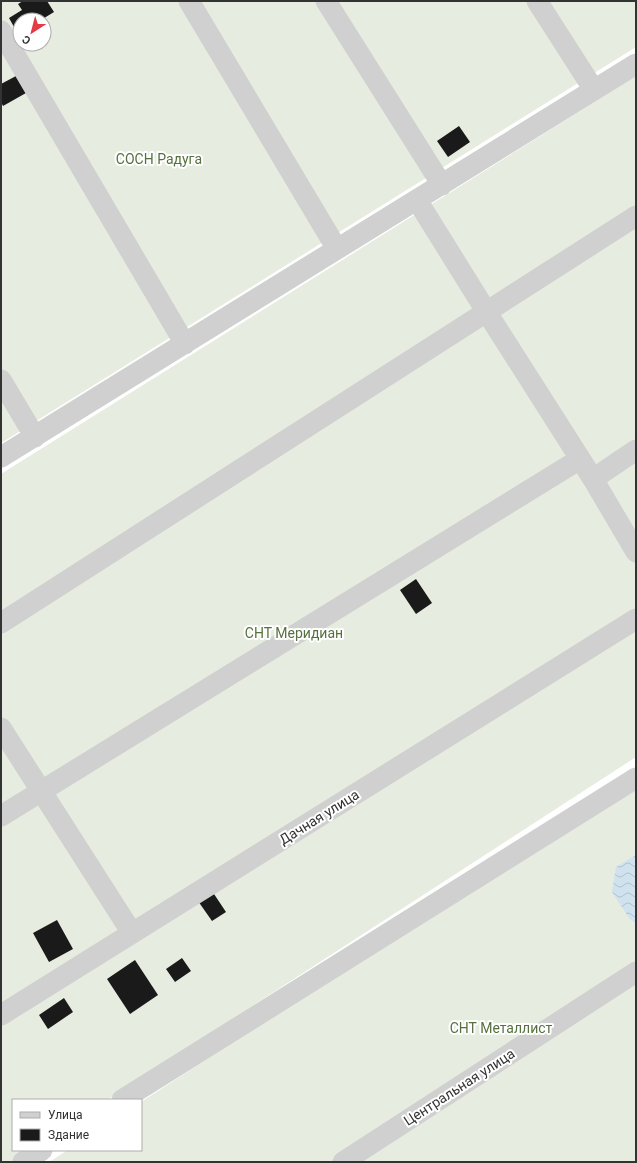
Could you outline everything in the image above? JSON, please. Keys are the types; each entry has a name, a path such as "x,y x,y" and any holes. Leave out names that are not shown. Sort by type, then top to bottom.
{"street":[{"path":"189,1 337,249"},
{"path":"326,1 442,185"},
{"path":"538,1 594,90"},
{"path":"1,31 184,344"},
{"path":"1,458 636,64"},
{"path":"417,200 593,479 636,552"},
{"path":"1,623 636,216"},
{"path":"1,380 35,436"},
{"path":"593,479 636,450"},
{"path":"1,816 580,459"},
{"name":"Дачная улица","path":"1,1015 636,619"},
{"path":"1,728 132,933"},
{"path":"124,1099 636,778"},
{"name":"Центральная улица","path":"343,1162 636,972"},
{"path":"23,1162 40,1151"}],"green space":[{"name":"СОСН Радуга","path":"1,1 636,1 636,47 1,443"},
{"name":"СНТ Меридиан","path":"636,76 636,757 109,1099 12,1099 12,1151 28,1151 12,1162 1,1162 1,474"},
{"name":"СНТ Металлист","path":"636,780 636,1162 49,1162 66,1151 142,1151 142,1101"}],"water":[{"path":"636,855 636,924 629,918 612,892 616,867"}],"building":[{"path":"23,1 47,1 54,12 52,13 52,12 19,12 22,10 18,4"},
{"path":"12,16 12,23 9,18"},
{"path":"16,76 26,93 3,106 1,102 1,84"},
{"path":"459,126 470,142 448,157 437,141"},
{"path":"416,579 432,603 416,614 400,590"},
{"path":"212,891 226,912 212,921 198,901"},
{"path":"57,920 73,949 49,962 33,933"},
{"path":"182,958 191,971 175,982 166,969"},
{"path":"135,960 158,995 130,1014 107,979"},
{"path":"64,998 73,1012 48,1029 39,1015"}]}
